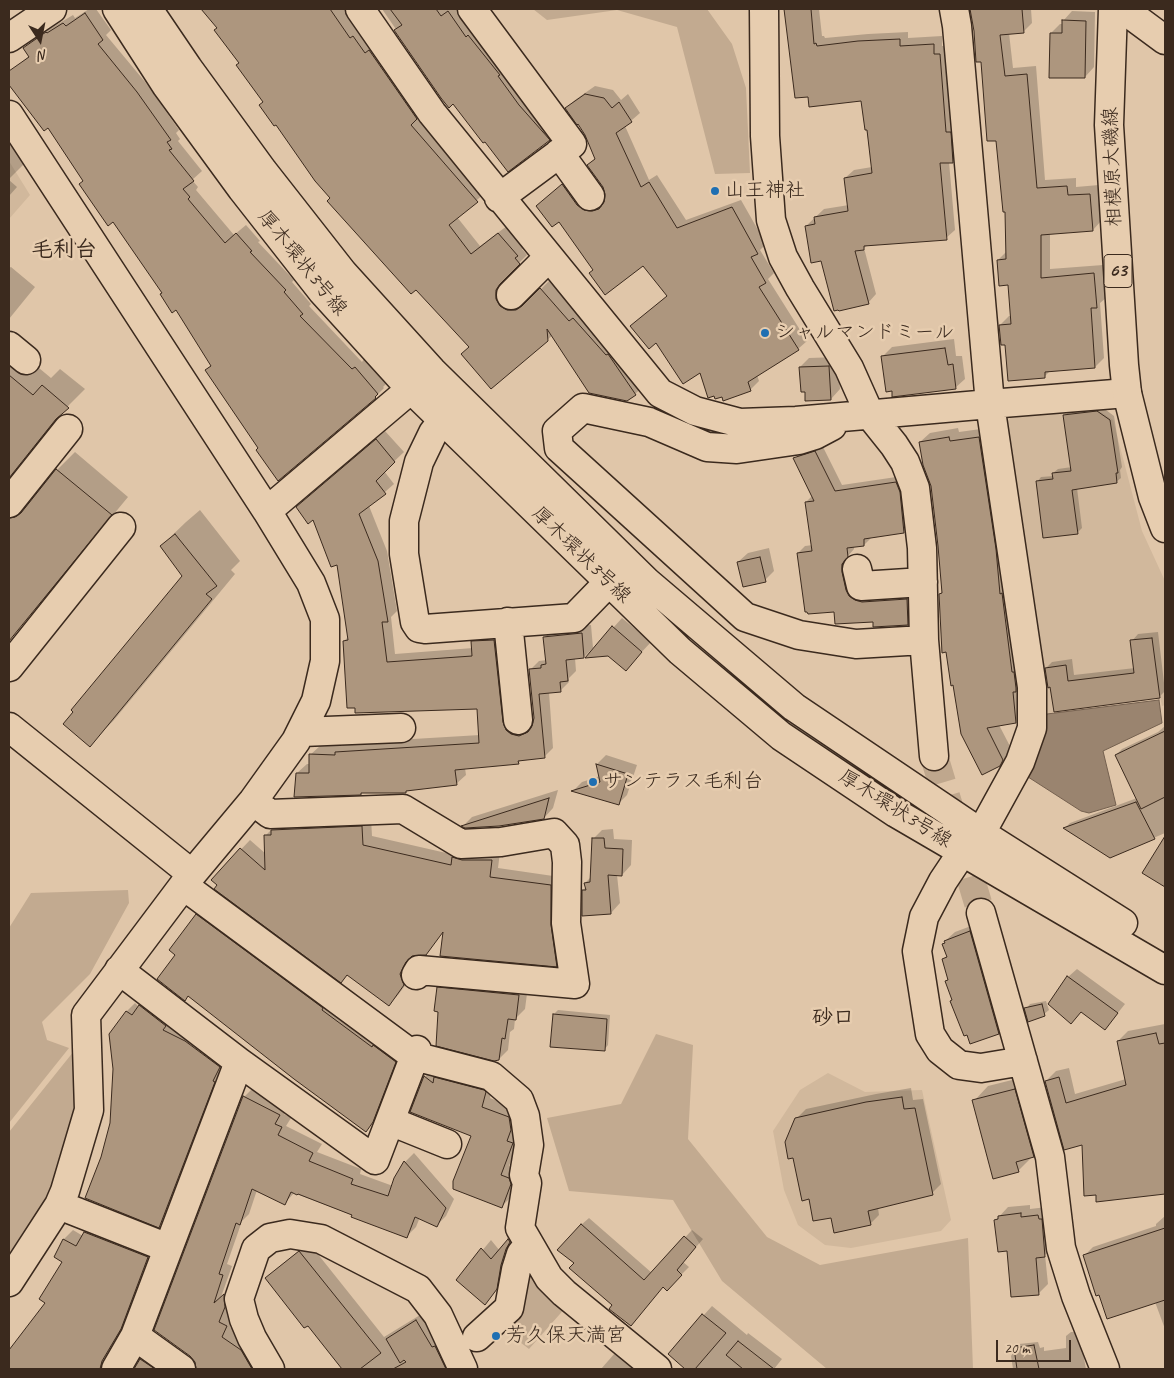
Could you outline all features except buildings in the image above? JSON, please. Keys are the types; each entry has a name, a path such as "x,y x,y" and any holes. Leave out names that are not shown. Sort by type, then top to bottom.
{"street":[{"path":"9,38 52,9"},
{"name":"厚木環状3号線","path":"117,9 166,85 242,189 322,291 411,389 680,650 782,736 896,813 972,842 1165,950"},
{"name":"厚木環状3号線","path":"148,9 188,68 263,171 343,273 438,378 646,582 794,707 972,842 1165,970"},
{"path":"360,9 432,113 499,198 660,393 694,411 740,422 796,421 1127,393"},
{"path":"472,9 572,144 499,198"},
{"path":"764,9 765,136 771,220 783,257 849,368 870,415 902,456 915,488 922,548 924,640 934,756"},
{"path":"954,9 990,404 1032,686 1032,728 1020,762 972,842 943,881 924,917 917,951 930,1034 940,1050 959,1065 981,1068 1023,1061"},
{"name":"相模原大磯線","path":"1113,9 1109,126 1124,365 1127,393 1153,497 1165,528"},
{"path":"1123,9 1165,40"},
{"path":"9,115 267,511 311,583 325,620 325,661 316,701 302,732 253,801 188,880 86,1015 89,1110 65,1191 59,1205 10,1278"},
{"path":"559,154 590,196"},
{"path":"511,295 548,258"},
{"path":"267,511 411,389"},
{"path":"842,417 830,428 799,440 737,449 707,447 649,422 583,408 557,431 559,448 745,618 799,634 856,644 924,640"},
{"path":"443,420 433,433 419,462 404,520 404,554 415,622 418,628 574,618 608,582"},
{"path":"9,503 67,443"},
{"path":"9,667 121,527"},
{"path":"857,568 861,586 923,582"},
{"path":"508,622 518,720"},
{"path":"9,727 188,880 416,1053 490,1076 519,1100 525,1116 530,1145 524,1175 526,1183 520,1228 549,1278 651,1367"},
{"path":"302,732 401,728"},
{"path":"253,801 270,814 404,809 461,844 501,842 554,833 565,845 568,862 566,922 575,984 419,970 416,975"},
{"path":"982,913 1050,1157 1061,1248 1076,1296 1105,1369"},
{"path":"119,970 239,1062 375,1160 416,1053"},
{"path":"116,1369 134,1336 239,1062"},
{"path":"390,1121 447,1144"},
{"path":"59,1205 168,1248"},
{"path":"270,1369 252,1338 244,1319 239,1299 256,1249 270,1238 290,1234 321,1239 418,1289 438,1315 463,1369"},
{"path":"477,1337 509,1308 518,1262 521,1254 529,1244"},
{"path":"134,1336 181,1369"}],"shaded area":[{"path":"533,9 707,9 732,44 746,88 750,173 715,174 677,27 617,10 547,20"},
{"path":"9,161 30,195 9,219"},
{"path":"1094,408 1113,420 1142,531 1165,581 1165,705 1162,706 1160,697 1042,714 1003,427 1010,418"},
{"path":"1159,700 1162,723 1103,751 1116,805 1089,813 1081,811 1025,775 1042,733 1047,714"},
{"path":"128,890 129,903 90,974 42,1022 47,1040 69,1048 9,1123 9,928 31,893"},
{"path":"656,1034 693,1045 688,1139 767,1237 820,1265 968,1238 973,1369 827,1369 722,1281 673,1200 569,1191 547,1118 621,1104"},
{"path":"78,1046 81,1086 73,1142 33,1231 16,1255 9,1257 9,1132"},
{"path":"828,1073 865,1092 922,1090 951,1220 941,1231 851,1248 825,1245 798,1225 784,1190 773,1131 800,1090"},
{"path":"530,1271 567,1306 529,1349 503,1329"}],"tunnel":[{"path":"934,756 981,913"}],"place":[{"name":"山王神社","path":"715,191"},
{"name":"シャルマンドミール","path":"765,333"},
{"name":"サンテラス毛利台","path":"593,782"},
{"name":"芳久保天満宮","path":"496,1336"}],"district":[{"name":"毛利台","path":"64,250"},
{"name":"砂口","path":"833,1018"}]}
